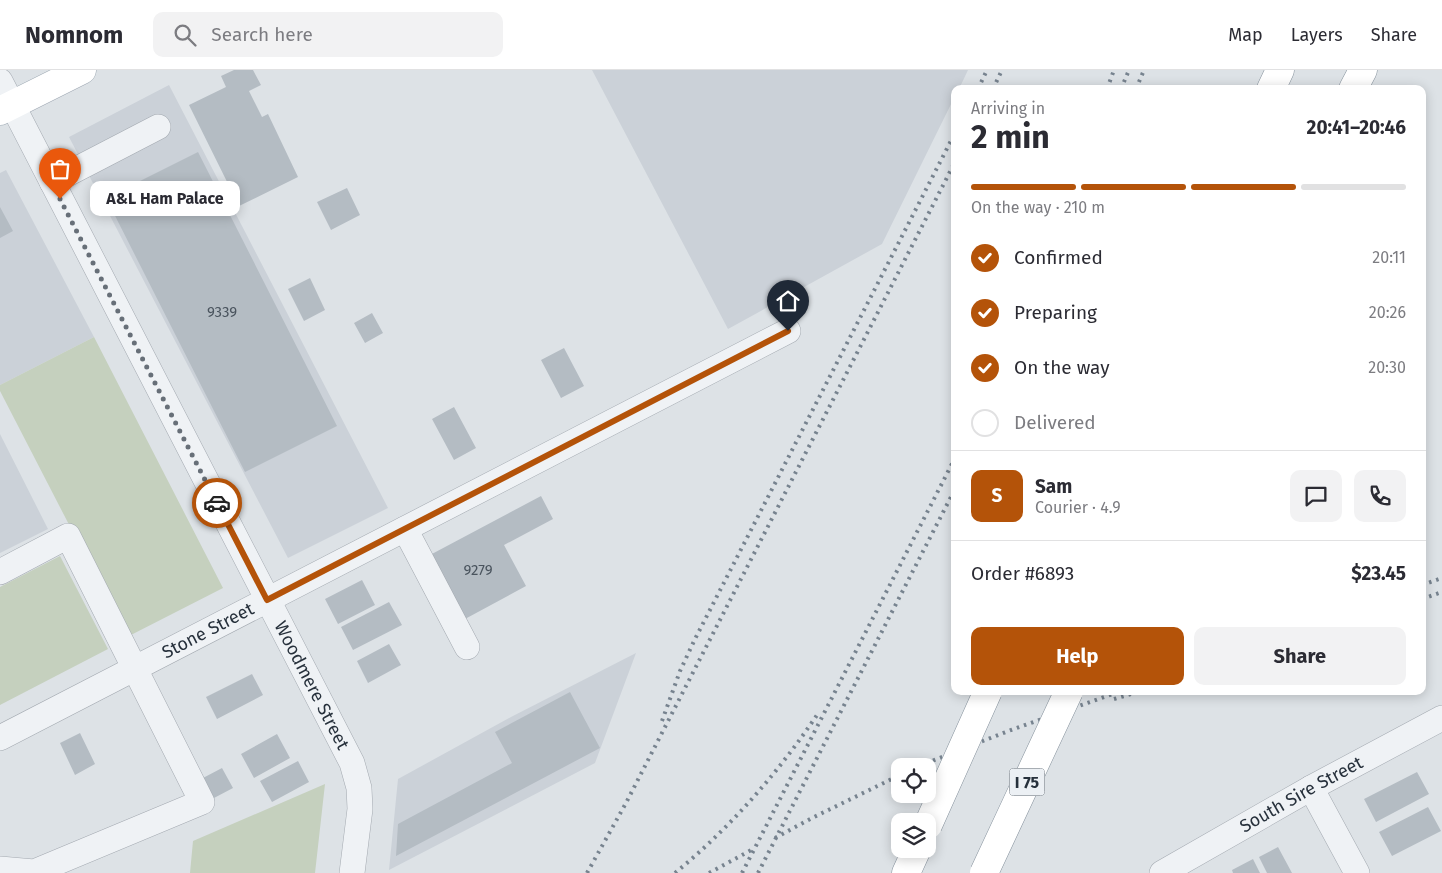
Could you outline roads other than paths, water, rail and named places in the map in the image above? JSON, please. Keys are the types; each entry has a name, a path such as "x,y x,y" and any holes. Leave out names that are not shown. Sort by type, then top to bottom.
{"main road":[{"path":"4,105 82,70"},
{"path":"1273,85 1280,70"},
{"path":"1355,85 1363,70"},
{"path":"933,813 986,695"},
{"name":"I 75","path":"984,873 1067,695"},
{"path":"906,873 913,858"}],"street":[{"name":"Woodmere Street","path":"0,82 4,105 52,182 352,763 359,788 360,809 352,873"},
{"path":"52,182 158,127"},
{"name":"Stone Street","path":"0,738 788,331"},
{"path":"405,529 467,647"},
{"path":"0,572 68,536 202,802 34,872 0,869"},
{"name":"South Sire Street","path":"1162,873 1311,788 1442,718"},
{"path":"1311,788 1357,873"}],"railway":[{"path":"980,85 987,70"},
{"path":"995,85 1002,70"},
{"path":"1108,85 1114,70"},
{"path":"1123,85 1129,70"},
{"path":"1138,85 1144,70"},
{"path":"662,721 680,671 695,639 951,141"},
{"path":"587,873 626,803 951,170"},
{"path":"742,873 951,466"},
{"path":"758,873 951,497"},
{"path":"1426,584 1442,578"},
{"path":"1426,598 1442,592"},
{"path":"936,759 1110,695"},
{"path":"1114,699 1128,695"},
{"path":"675,873 715,837 753,798 819,712"},
{"path":"775,838 891,779"},
{"path":"709,873 755,848"}],"place":[{"name":"A&L Ham Palace","path":"60,199"}]}
